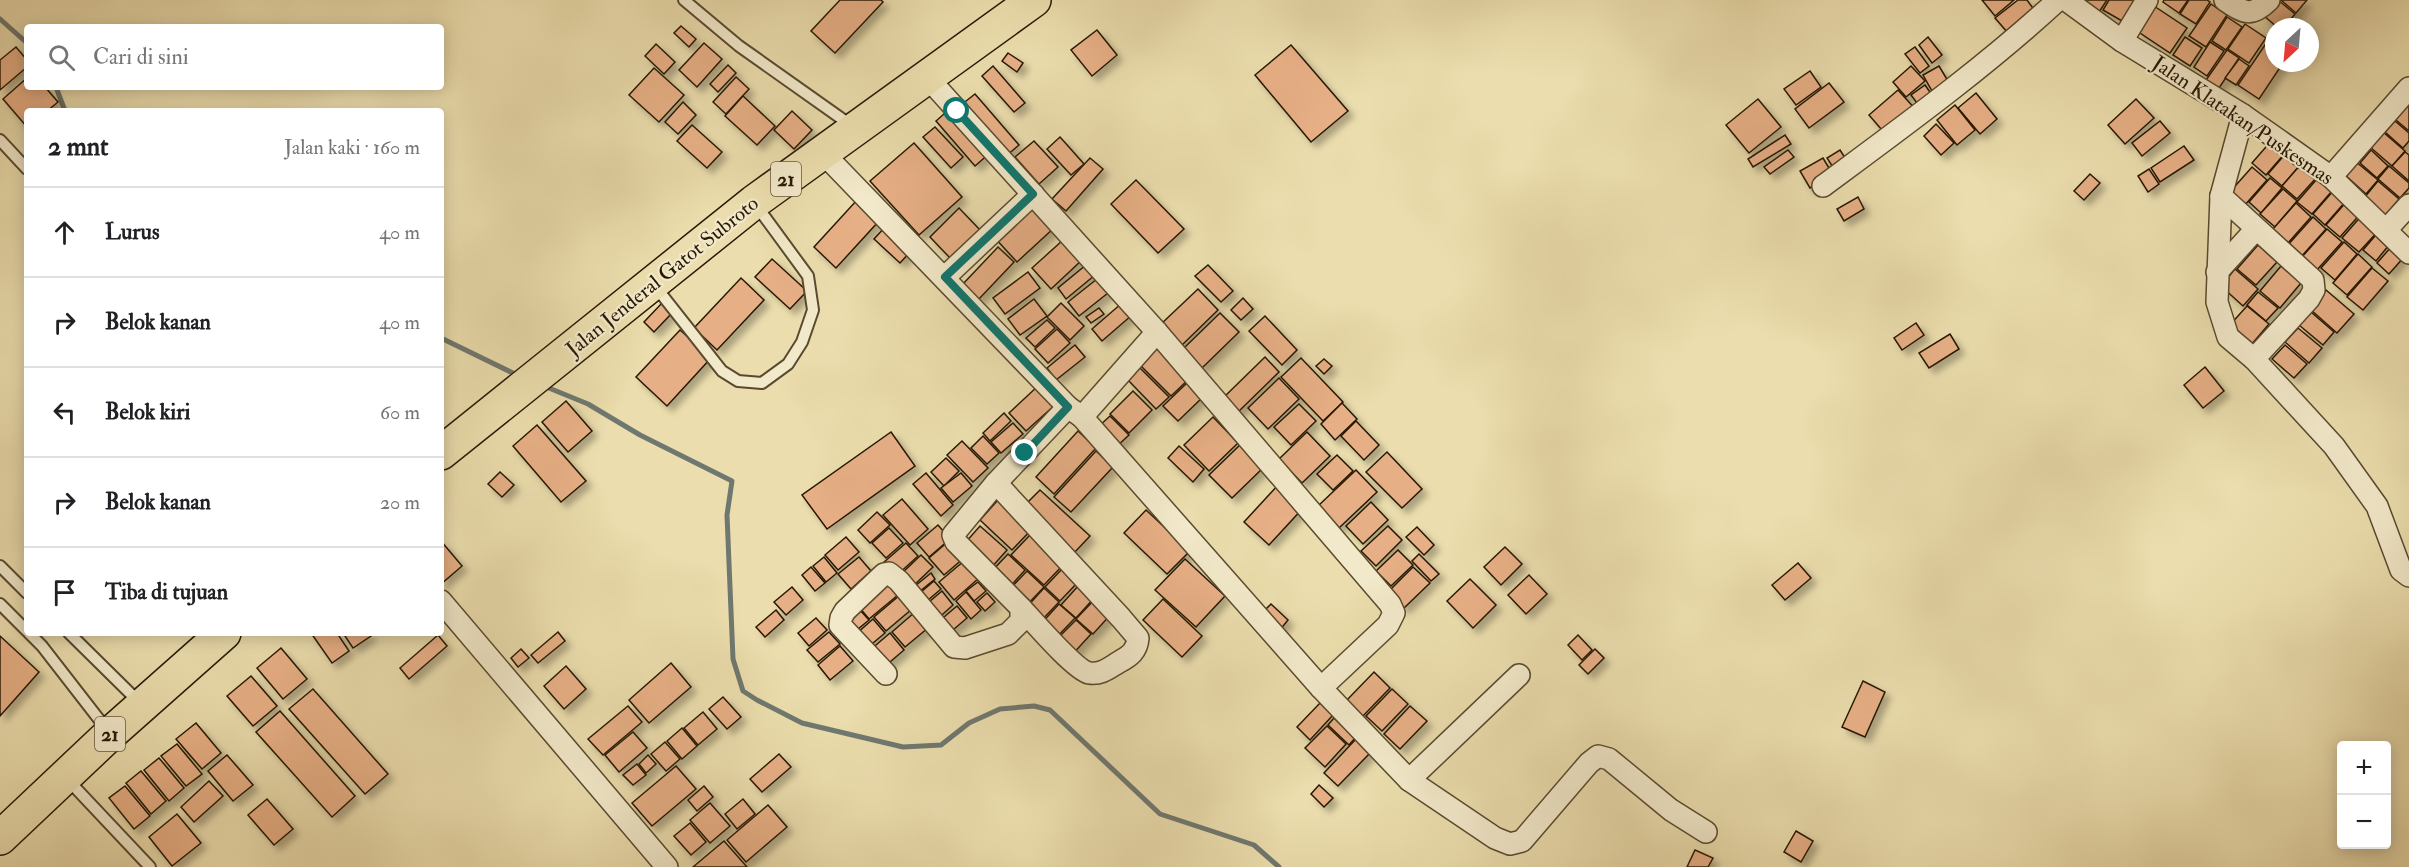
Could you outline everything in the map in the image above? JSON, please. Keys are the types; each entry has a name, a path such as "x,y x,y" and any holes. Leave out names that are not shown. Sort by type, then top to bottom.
{"highway":[{"name":"Jalan Jenderal Gatot Subroto","path":"444,451 754,202 1034,0"},
{"name":"21","path":"0,838 110,734 221,636"}],"street":[{"path":"1823,186 1951,92 2018,37 2058,0"},
{"name":"Jalan Klatakan/Puskesmas","path":"2066,0 2122,41 2244,115 2331,177 2409,252"},
{"path":"2122,41 2147,0"},
{"path":"2224,0 2248,13 2258,11 2269,0"},
{"path":"927,77 1157,332 1390,604 1394,612 1388,625 1321,688"},
{"path":"2331,177 2409,88"},
{"path":"2244,115 2221,196 2217,302 2228,337 2254,358 2334,446 2377,506 2402,549 2401,570 2409,576"},
{"path":"822,152 1075,412 1321,688 1409,780 1495,838 1510,844 1522,841 1589,763 1598,756 1608,759 1671,810 1706,832"},
{"path":"945,277 1033,194"},
{"path":"2221,196 2313,280 2314,290 2309,299 2254,358"},
{"path":"2387,229 2409,205"},
{"path":"2217,272 2256,229"},
{"path":"996,483 1138,638 1137,646 1132,654 1101,673 1087,673 1076,665 1021,609 956,542 953,535 996,483 1075,412 1157,332"},
{"path":"885,674 840,625 840,618 845,611 884,574 890,573 899,581 954,647 965,648 1008,634 1021,621 1021,609"},
{"path":"444,605 667,867"},
{"path":"1409,780 1518,675"}],"lane":[{"path":"684,0 739,46 854,128"},
{"path":"0,140 24,166"},
{"path":"652,283 722,370 738,381 762,383 788,364 802,342 813,309 808,276 754,202"},
{"path":"0,566 24,590"},
{"path":"0,604 24,628"},
{"path":"32,636 42,645 110,734"},
{"path":"72,636 143,705"},
{"path":"66,778 150,867"}],"building":[{"path":"840,0 881,0 883,2 835,53 811,31"},
{"path":"1982,0 2014,0 1995,16"},
{"path":"2018,0 2027,0 2035,11 2008,33 1995,18"},
{"path":"2080,0 2107,0 2099,12"},
{"path":"2109,0 2135,0 2122,21 2103,10"},
{"path":"2164,0 2188,0 2179,13 2163,2"},
{"path":"2189,0 2210,2 2196,24 2180,14"},
{"path":"2278,0 2295,14 2292,18 2266,18 2263,15"},
{"path":"2281,0 2307,0 2296,13"},
{"path":"2211,4 2227,15 2206,47 2189,36"},
{"path":"2154,6 2187,28 2170,53 2137,31"},
{"path":"2227,17 2242,27 2226,50 2212,41"},
{"path":"2245,24 2265,37 2249,63 2228,49"},
{"path":"681,26 696,39 689,47 674,33"},
{"path":"1097,30 1117,55 1092,76 1071,50"},
{"path":"1928,37 1942,55 1932,63 1919,45"},
{"path":"2185,37 2202,48 2190,66 2173,55"},
{"path":"2210,42 2224,51 2207,76 2194,67"},
{"path":"704,43 722,59 697,87 679,70"},
{"path":"656,44 675,62 664,74 645,56"},
{"path":"1291,45 1348,111 1311,142 1255,75"},
{"path":"2265,45 2265,72 2277,72 2259,99 2238,85"},
{"path":"16,47 24,56 24,70 0,90 0,60"},
{"path":"1915,47 1929,66 1920,73 1905,54"},
{"path":"2227,50 2239,58 2217,91 2204,83"},
{"path":"1008,53 1023,63 1017,72 1002,61"},
{"path":"2239,59 2249,66 2236,85 2225,78"},
{"path":"728,65 736,73 718,92 710,84"},
{"path":"993,66 1025,103 1014,112 982,76"},
{"path":"1911,66 1925,81 1906,97 1893,82"},
{"path":"1939,66 1948,81 1932,91 1923,75"},
{"path":"654,68 684,95 659,122 629,95"},
{"path":"1810,71 1821,87 1796,105 1784,89"},
{"path":"736,77 749,89 726,114 713,102"},
{"path":"24,81 24,90 48,90 58,102 51,108 24,108 24,124 3,99"},
{"path":"1829,83 1844,102 1809,128 1795,109"},
{"path":"1925,85 1934,98 1920,107 1911,95"},
{"path":"1898,90 1917,111 1888,137 1869,115"},
{"path":"1976,93 1997,119 1980,134 1958,108"},
{"path":"975,94 1019,145 1006,156 961,105"},
{"path":"743,96 775,126 757,145 725,116"},
{"path":"1758,99 1781,127 1749,153 1726,125"},
{"path":"2136,99 2154,118 2125,144 2108,125"},
{"path":"2404,100 2409,104 2409,131 2390,115"},
{"path":"683,102 696,115 678,134 665,122"},
{"path":"1955,105 1975,130 1957,145 1937,120"},
{"path":"952,107 991,152 975,166 936,121"},
{"path":"792,111 812,130 794,149 774,130"},
{"path":"2160,121 2170,133 2142,156 2132,143"},
{"path":"2395,121 2409,133 2409,141 2403,148 2385,132"},
{"path":"1936,124 1954,143 1941,155 1924,136"},
{"path":"692,125 722,152 707,168 677,141"},
{"path":"935,127 963,157 951,168 923,137"},
{"path":"2383,132 2405,151 2392,166 2370,147"},
{"path":"1785,135 1791,144 1753,167 1748,159"},
{"path":"1060,137 1084,164 1071,175 1047,149"},
{"path":"2272,140 2286,152 2266,175 2252,163"},
{"path":"1034,141 1058,167 1039,184 1015,157"},
{"path":"914,143 962,197 919,235 870,181"},
{"path":"2184,146 2194,160 2160,182 2151,168"},
{"path":"1788,150 1794,157 1770,174 1764,167"},
{"path":"1840,150 1849,164 1836,172 1827,158"},
{"path":"2371,150 2388,166 2377,178 2360,163"},
{"path":"2287,152 2301,164 2282,186 2268,174"},
{"path":"2405,152 2409,155 2409,181 2392,166"},
{"path":"1090,158 1103,169 1066,211 1052,199"},
{"path":"1823,158 1833,175 1810,188 1800,171"},
{"path":"2355,161 2378,180 2366,194 2344,174"},
{"path":"2302,163 2317,177 2297,199 2282,186"},
{"path":"2389,166 2409,183 2409,188 2400,198 2378,179"},
{"path":"2252,167 2267,180 2244,206 2229,193"},
{"path":"2149,169 2159,184 2148,192 2138,176"},
{"path":"2090,174 2100,183 2084,200 2074,191"},
{"path":"2270,178 2282,188 2261,213 2249,202"},
{"path":"2317,179 2332,191 2312,214 2297,202"},
{"path":"1136,180 1184,229 1158,253 1111,204"},
{"path":"2378,181 2399,199 2385,216 2364,198"},
{"path":"2283,189 2297,201 2275,227 2260,214"},
{"path":"2334,190 2346,201 2325,225 2313,214"},
{"path":"1858,197 1864,209 1844,221 1837,209"},
{"path":"857,200 879,221 836,268 814,247"},
{"path":"2348,200 2362,212 2340,237 2326,225"},
{"path":"1032,202 1055,227 1017,262 994,237"},
{"path":"2296,203 2311,217 2288,243 2273,229"},
{"path":"959,208 980,230 950,258 930,237"},
{"path":"2363,214 2380,229 2359,252 2342,238"},
{"path":"2313,217 2326,229 2300,258 2287,246"},
{"path":"886,226 912,250 900,263 874,239"},
{"path":"2327,229 2342,242 2316,271 2301,258"},
{"path":"2381,229 2393,240 2376,261 2363,250"},
{"path":"1063,240 1082,260 1051,289 1032,268"},
{"path":"2344,242 2357,254 2335,280 2321,268"},
{"path":"2258,245 2277,262 2256,285 2237,269"},
{"path":"2392,246 2404,257 2389,274 2377,263"},
{"path":"998,247 1014,262 978,300 962,285"},
{"path":"2358,254 2372,267 2347,295 2333,283"},
{"path":"772,259 807,291 790,309 755,277"},
{"path":"1086,265 1095,275 1066,299 1058,288"},
{"path":"1208,265 1233,291 1221,302 1195,276"},
{"path":"2281,266 2301,283 2280,308 2260,291"},
{"path":"2372,268 2388,281 2363,310 2347,297"},
{"path":"2235,269 2258,289 2243,306 2221,286"},
{"path":"1028,272 1040,288 1005,314 993,298"},
{"path":"1102,275 1113,289 1079,316 1068,302"},
{"path":"741,278 764,300 717,350 694,328"},
{"path":"1198,289 1218,310 1181,346 1160,325"},
{"path":"2326,290 2354,314 2337,333 2310,309"},
{"path":"2258,292 2278,308 2266,321 2247,305"},
{"path":"1243,298 1253,309 1241,320 1231,310"},
{"path":"1034,299 1047,316 1020,335 1008,319"},
{"path":"662,303 672,313 654,332 644,322"},
{"path":"1061,303 1084,326 1070,340 1047,317"},
{"path":"1122,303 1132,315 1102,341 1092,329"},
{"path":"2247,306 2269,324 2251,345 2229,326"},
{"path":"1099,308 1104,314 1091,323 1086,317"},
{"path":"2311,312 2334,332 2323,345 2299,325"},
{"path":"1220,313 1239,332 1202,368 1183,349"},
{"path":"1265,316 1297,350 1282,365 1249,331"},
{"path":"1047,320 1055,328 1035,347 1026,338"},
{"path":"1916,323 1924,335 1902,350 1894,338"},
{"path":"2298,328 2322,348 2309,363 2285,342"},
{"path":"1057,329 1070,343 1048,363 1035,349"},
{"path":"680,330 711,358 667,406 636,377"},
{"path":"1950,334 1959,349 1929,368 1919,353"},
{"path":"1160,343 1192,376 1171,396 1139,364"},
{"path":"1075,345 1085,357 1056,380 1047,368"},
{"path":"2285,345 2307,364 2294,378 2272,359"},
{"path":"1265,357 1279,372 1237,413 1223,398"},
{"path":"1301,358 1343,402 1323,421 1281,377"},
{"path":"1324,359 1332,366 1324,374 1316,366"},
{"path":"1139,367 1169,397 1156,409 1127,379"},
{"path":"2205,367 2224,391 2203,408 2184,385"},
{"path":"1279,378 1299,399 1268,429 1248,408"},
{"path":"1189,381 1204,396 1178,421 1163,406"},
{"path":"1039,385 1056,404 1026,431 1009,413"},
{"path":"1133,391 1152,410 1129,433 1110,414"},
{"path":"566,401 592,431 568,452 542,422"},
{"path":"1342,403 1357,419 1335,440 1321,424"},
{"path":"1299,404 1316,421 1291,445 1274,427"},
{"path":"1004,413 1011,421 990,441 983,433"},
{"path":"1110,416 1129,435 1115,448 1096,429"},
{"path":"1213,417 1238,443 1209,471 1184,445"},
{"path":"1356,421 1379,445 1364,460 1341,436"},
{"path":"1013,423 1023,434 1001,453 991,442"},
{"path":"537,425 586,481 561,502 513,446"},
{"path":"1078,431 1096,448 1054,494 1036,477"},
{"path":"891,432 915,466 827,529 802,495"},
{"path":"1307,432 1330,456 1302,483 1279,459"},
{"path":"983,436 999,453 987,464 971,448"},
{"path":"962,441 988,468 973,482 947,455"},
{"path":"1241,444 1264,467 1232,498 1209,475"},
{"path":"1179,446 1204,469 1193,482 1168,458"},
{"path":"1096,451 1113,467 1071,512 1054,497"},
{"path":"1387,452 1422,489 1402,508 1366,472"},
{"path":"1337,455 1353,471 1333,490 1317,474"},
{"path":"946,458 959,471 944,486 931,472"},
{"path":"1356,470 1377,492 1339,528 1318,506"},
{"path":"500,472 514,485 502,497 488,484"},
{"path":"926,473 953,505 941,516 913,484"},
{"path":"961,473 972,486 953,502 941,488"},
{"path":"1279,484 1304,507 1269,545 1244,522"},
{"path":"1040,490 1090,536 1074,553 1024,506"},
{"path":"902,499 928,529 910,545 883,515"},
{"path":"998,500 1031,530 1012,550 980,520"},
{"path":"1371,502 1388,520 1363,544 1346,526"},
{"path":"1146,510 1190,551 1167,574 1124,533"},
{"path":"877,512 890,525 870,543 858,530"},
{"path":"938,525 950,539 929,557 917,543"},
{"path":"980,526 1007,550 991,568 965,543"},
{"path":"1388,526 1402,540 1376,566 1361,551"},
{"path":"1417,527 1434,545 1424,555 1406,537"},
{"path":"889,528 903,543 886,558 872,543"},
{"path":"1030,535 1063,565 1044,585 1011,555"},
{"path":"846,537 859,552 838,570 825,555"},
{"path":"950,540 965,557 944,575 929,558"},
{"path":"906,543 918,556 895,577 883,563"},
{"path":"444,545 462,566 444,581"},
{"path":"1505,547 1522,564 1501,585 1484,567"},
{"path":"1398,550 1413,565 1391,586 1376,571"},
{"path":"1008,554 1025,570 1008,589 990,573"},
{"path":"1419,554 1439,574 1431,581 1412,561"},
{"path":"921,555 933,567 910,589 898,577"},
{"path":"824,557 837,573 826,582 813,566"},
{"path":"859,557 871,571 851,589 838,574"},
{"path":"1185,559 1225,596 1196,627 1155,590"},
{"path":"964,561 979,578 954,600 939,582"},
{"path":"1798,563 1811,578 1785,600 1772,585"},
{"path":"811,567 825,583 815,591 802,575"},
{"path":"1413,567 1430,583 1404,608 1388,592"},
{"path":"1063,568 1078,582 1060,601 1045,587"},
{"path":"1027,571 1044,587 1025,607 1008,591"},
{"path":"931,573 935,579 914,596 909,591"},
{"path":"1529,575 1547,594 1526,614 1508,595"},
{"path":"1470,579 1496,605 1473,628 1447,601"},
{"path":"934,581 941,589 921,606 914,598"},
{"path":"887,582 898,595 869,619 859,607"},
{"path":"978,582 986,591 974,601 966,591"},
{"path":"1080,584 1095,597 1076,618 1061,605"},
{"path":"792,587 803,600 786,615 774,602"},
{"path":"1044,588 1059,602 1039,623 1025,609"},
{"path":"942,591 953,605 934,622 922,608"},
{"path":"966,592 981,610 971,619 956,601"},
{"path":"987,593 995,602 985,611 977,602"},
{"path":"900,595 912,609 886,631 874,617"},
{"path":"1096,598 1112,613 1093,634 1076,619"},
{"path":"1163,599 1202,636 1182,657 1143,620"},
{"path":"1059,604 1075,618 1054,640 1039,626"},
{"path":"1271,604 1288,620 1279,631 1261,614"},
{"path":"957,606 967,618 947,635 937,623"},
{"path":"859,609 869,620 852,634 842,623"},
{"path":"776,610 784,620 765,637 756,627"},
{"path":"915,612 928,628 905,647 892,632"},
{"path":"816,618 827,630 809,646 798,633"},
{"path":"873,619 885,633 867,648 855,635"},
{"path":"1076,620 1091,634 1071,656 1055,641"},
{"path":"558,632 565,641 538,663 531,655"},
{"path":"829,632 840,644 818,662 807,650"},
{"path":"890,633 904,650 883,668 869,651"},
{"path":"1578,635 1592,650 1582,660 1568,645"},
{"path":"0,636 39,672 0,716"},
{"path":"313,636 339,636 349,651 332,663"},
{"path":"345,636 371,636 353,648"},
{"path":"437,636 447,646 409,679 400,668"},
{"path":"840,646 853,661 830,680 818,665"},
{"path":"281,648 307,679 283,699 257,668"},
{"path":"521,649 529,658 518,667 511,658"},
{"path":"1595,649 1604,658 1588,674 1579,665"},
{"path":"671,663 691,687 649,723 629,700"},
{"path":"566,666 586,689 564,709 544,686"},
{"path":"1374,672 1390,688 1362,717 1346,701"},
{"path":"251,676 277,706 253,726 227,696"},
{"path":"1863,681 1885,692 1865,737 1842,727"},
{"path":"313,689 388,774 365,794 289,709"},
{"path":"1392,689 1408,704 1382,731 1366,716"},
{"path":"723,697 741,717 727,729 709,709"},
{"path":"1320,703 1333,715 1310,740 1297,727"},
{"path":"628,706 642,722 603,755 588,739"},
{"path":"1410,706 1427,721 1400,749 1384,734"},
{"path":"280,711 355,796 332,817 256,732"},
{"path":"703,712 717,729 698,745 684,728"},
{"path":"1334,718 1355,738 1349,745 1328,725"},
{"path":"196,723 221,753 202,769 176,739"},
{"path":"1327,726 1346,744 1325,767 1305,748"},
{"path":"682,728 697,746 682,759 667,741"},
{"path":"633,732 647,748 619,772 605,755"},
{"path":"1356,739 1370,753 1338,786 1324,773"},
{"path":"665,742 680,759 666,771 651,754"},
{"path":"177,744 202,774 186,786 161,756"},
{"path":"779,754 791,767 762,792 750,779"},
{"path":"227,755 253,785 233,801 208,771"},
{"path":"648,755 656,764 646,773 639,764"},
{"path":"159,758 184,788 169,801 144,770"},
{"path":"637,764 646,775 633,785 623,775"},
{"path":"676,766 696,789 652,826 632,803"},
{"path":"141,771 166,801 151,814 126,783"},
{"path":"209,781 223,796 194,822 181,807"},
{"path":"1319,785 1333,798 1324,807 1311,794"},
{"path":"125,786 150,816 134,829 109,798"},
{"path":"704,786 713,797 697,811 688,800"},
{"path":"267,799 293,829 274,845 248,815"},
{"path":"743,799 755,814 737,829 725,814"},
{"path":"710,803 730,826 710,843 690,820"},
{"path":"768,805 787,827 746,862 727,840"},
{"path":"177,814 201,843 172,866 149,837"},
{"path":"690,823 706,842 691,855 674,836"},
{"path":"1796,831 1813,841 1801,862 1784,852"},
{"path":"724,841 747,867 693,867"},
{"path":"1695,850 1713,858 1708,867 1687,867"}],"waterway":[{"path":"0,19 24,40"},
{"path":"57,90 64,108"},
{"path":"444,339 519,376"},
{"path":"544,386 588,404 640,435 732,481 727,515 733,659 743,691 802,723 903,747 941,745 969,723 1000,709 1034,706 1050,710 1160,814 1254,845 1279,867"}],"route":[{"path":"957,111 1033,194 945,277 1068,407 1025,453"}]}
